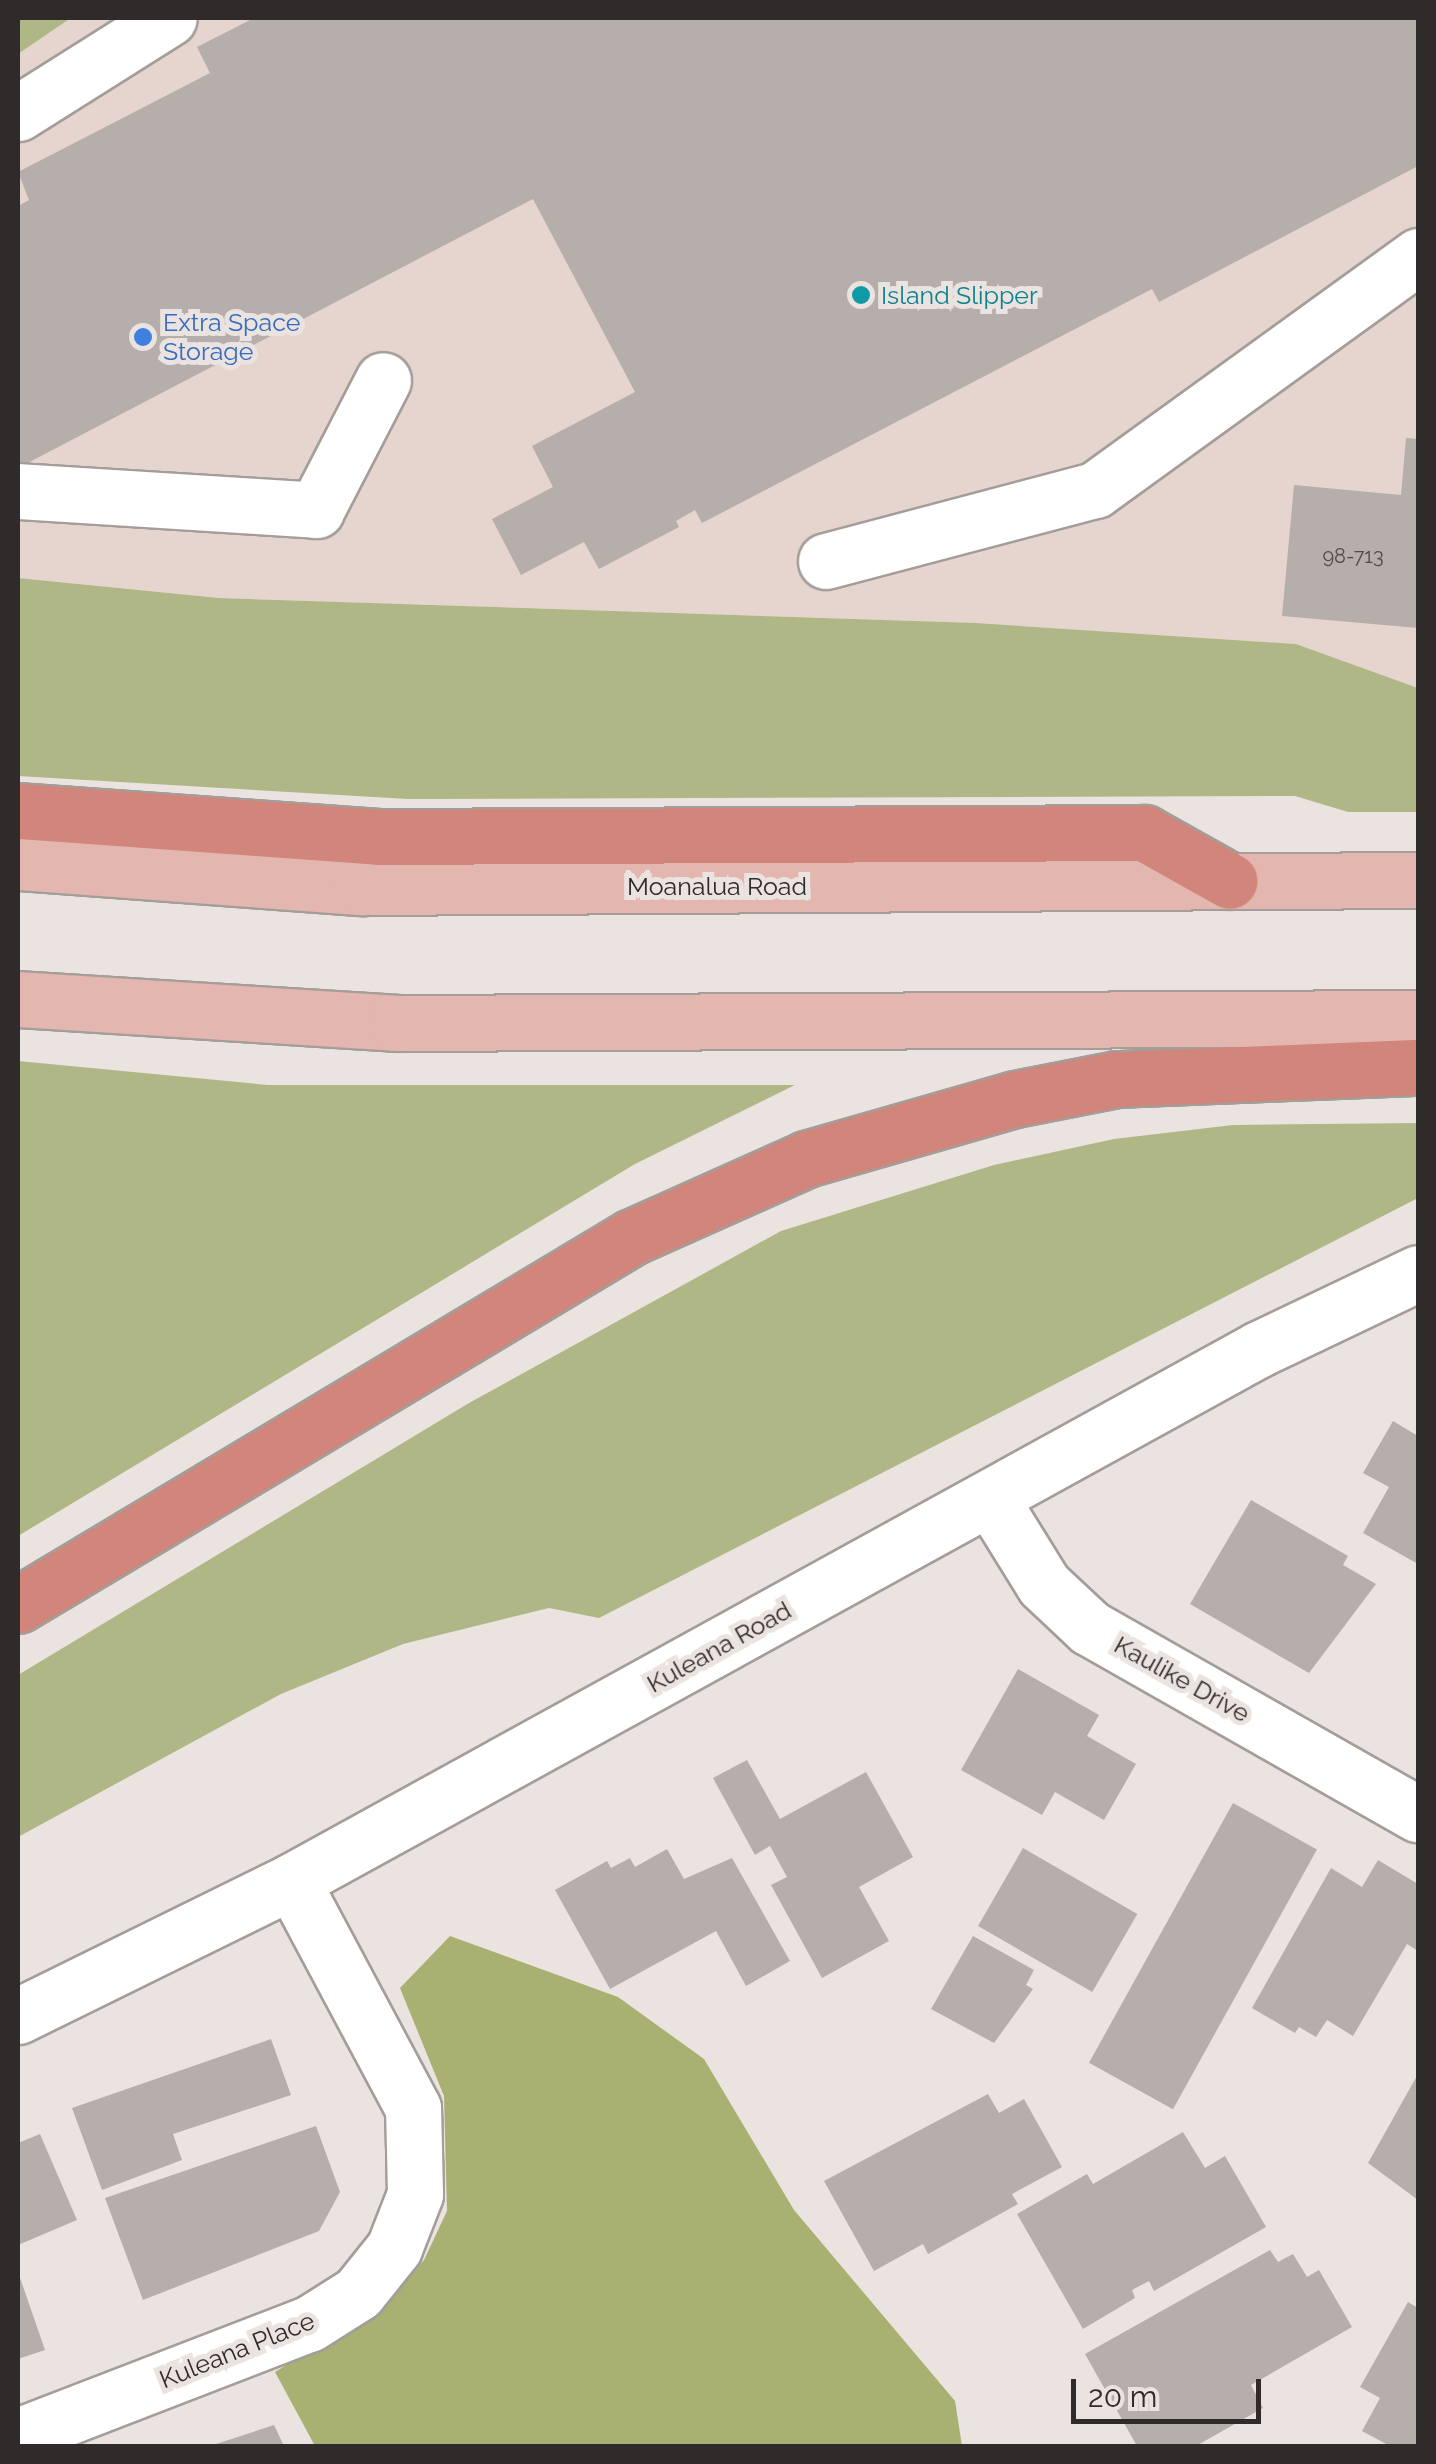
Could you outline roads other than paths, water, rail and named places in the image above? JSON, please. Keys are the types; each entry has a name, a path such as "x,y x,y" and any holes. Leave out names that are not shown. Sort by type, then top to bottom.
{"highway":[{"path":"18,811 379,837 1144,833 1230,882"},
{"path":"18,1605 632,1237 806,1159 1016,1098 1118,1079 1418,1068"}],"main road":[{"name":"Moanalua Road","path":"18,862 362,887 1418,880"},
{"path":"18,999 395,1024 1418,1018"}],"street":[{"path":"18,113 168,18"},
{"path":"826,561 1095,490 1418,256"},
{"path":"18,491 316,510 383,380"},
{"name":"Kuleana Road","path":"18,2016 292,1881 1259,1350 1418,1273"},
{"name":"Kaulike Drive","path":"990,1498 1044,1585 1090,1628 1418,1814"},
{"name":"Kuleana Place","path":"18,2436 309,2324 358,2293 394,2248 415,2194 413,2108 292,1881"}],"place":[{"name":"Island Slipper","path":"861,295"},
{"name":"Extra Space Storage","path":"143,337"}]}
